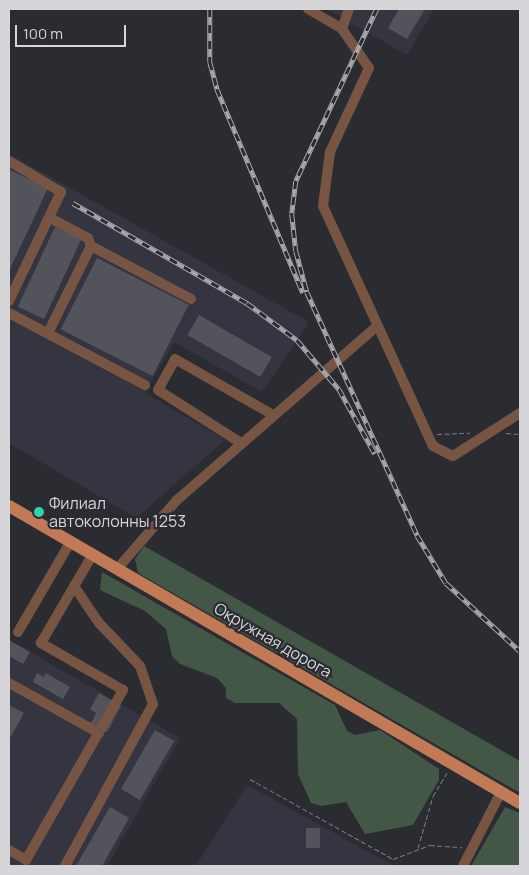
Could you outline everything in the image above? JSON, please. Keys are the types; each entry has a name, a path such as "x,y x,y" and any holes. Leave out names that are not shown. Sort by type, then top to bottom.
{"main road":[{"name":"Окружная дорога","path":"9,506 520,803"}],"street":[{"path":"308,9 342,30 366,58 369,74 330,152 323,206 376,327 433,446 453,456 520,413"},
{"path":"342,30 349,9"},
{"path":"9,161 58,187 60,199 9,302"},
{"path":"50,218 84,236 91,246 191,299"},
{"path":"48,333 91,246"},
{"path":"9,313 146,385"},
{"path":"118,568 177,500 376,327"},
{"path":"241,443 158,390 175,359 273,415"},
{"path":"18,632 71,541"},
{"path":"9,850 26,860 124,690 41,643 92,554"},
{"path":"65,866 153,704 140,666 100,623 74,586"},
{"path":"9,683 99,733"},
{"path":"463,866 501,792"}],"path":[{"path":"423,426 443,435 476,432"},
{"path":"495,430 520,434"},
{"path":"417,849 433,796 451,764"},
{"path":"250,779 393,859 401,859 417,849 445,844 472,849"}],"shaded area":[{"path":"327,9 434,9 407,55"},
{"path":"9,154 309,322 262,392 174,342 145,393 225,440 136,518 9,443"},
{"path":"9,640 180,738 107,866 9,866"},
{"path":"247,785 394,866 196,866"}],"green space":[{"path":"144,546 520,761 520,793 138,573 135,559"},
{"path":"102,572 335,705 347,731 355,735 380,730 439,769 439,780 413,825 365,834 346,802 321,806 311,803 298,774 297,719 279,703 235,703 226,698 226,688 217,678 180,664 172,656 166,629 145,611 100,590"},
{"path":"505,807 520,813 520,866 471,866"}],"building":[{"path":"399,9 425,9 407,39 388,28"},
{"path":"10,170 48,188 9,271 9,174"},
{"path":"55,227 81,239 44,319 18,307"},
{"path":"97,258 189,305 152,376 61,329"},
{"path":"199,315 272,357 260,377 188,335"},
{"path":"9,640 30,652 23,664 9,656"},
{"path":"37,673 44,677 46,673 70,687 63,699 33,682"},
{"path":"99,693 121,706 107,732 91,723 96,713 90,709"},
{"path":"9,705 24,713 9,740"},
{"path":"155,730 174,741 140,800 121,789"},
{"path":"110,807 129,818 102,866 76,866"},
{"path":"306,828 320,828 320,848 306,848"}],"railway":[{"path":"210,9 210,62 217,89 303,293"},
{"path":"377,9 296,181 292,214 296,251 307,292 417,535 446,583 520,651"},
{"path":"73,203 247,303 297,340 339,389 375,454"}],"place":[{"name":"Филиал автоколонны 1253","path":"39,512"}]}
